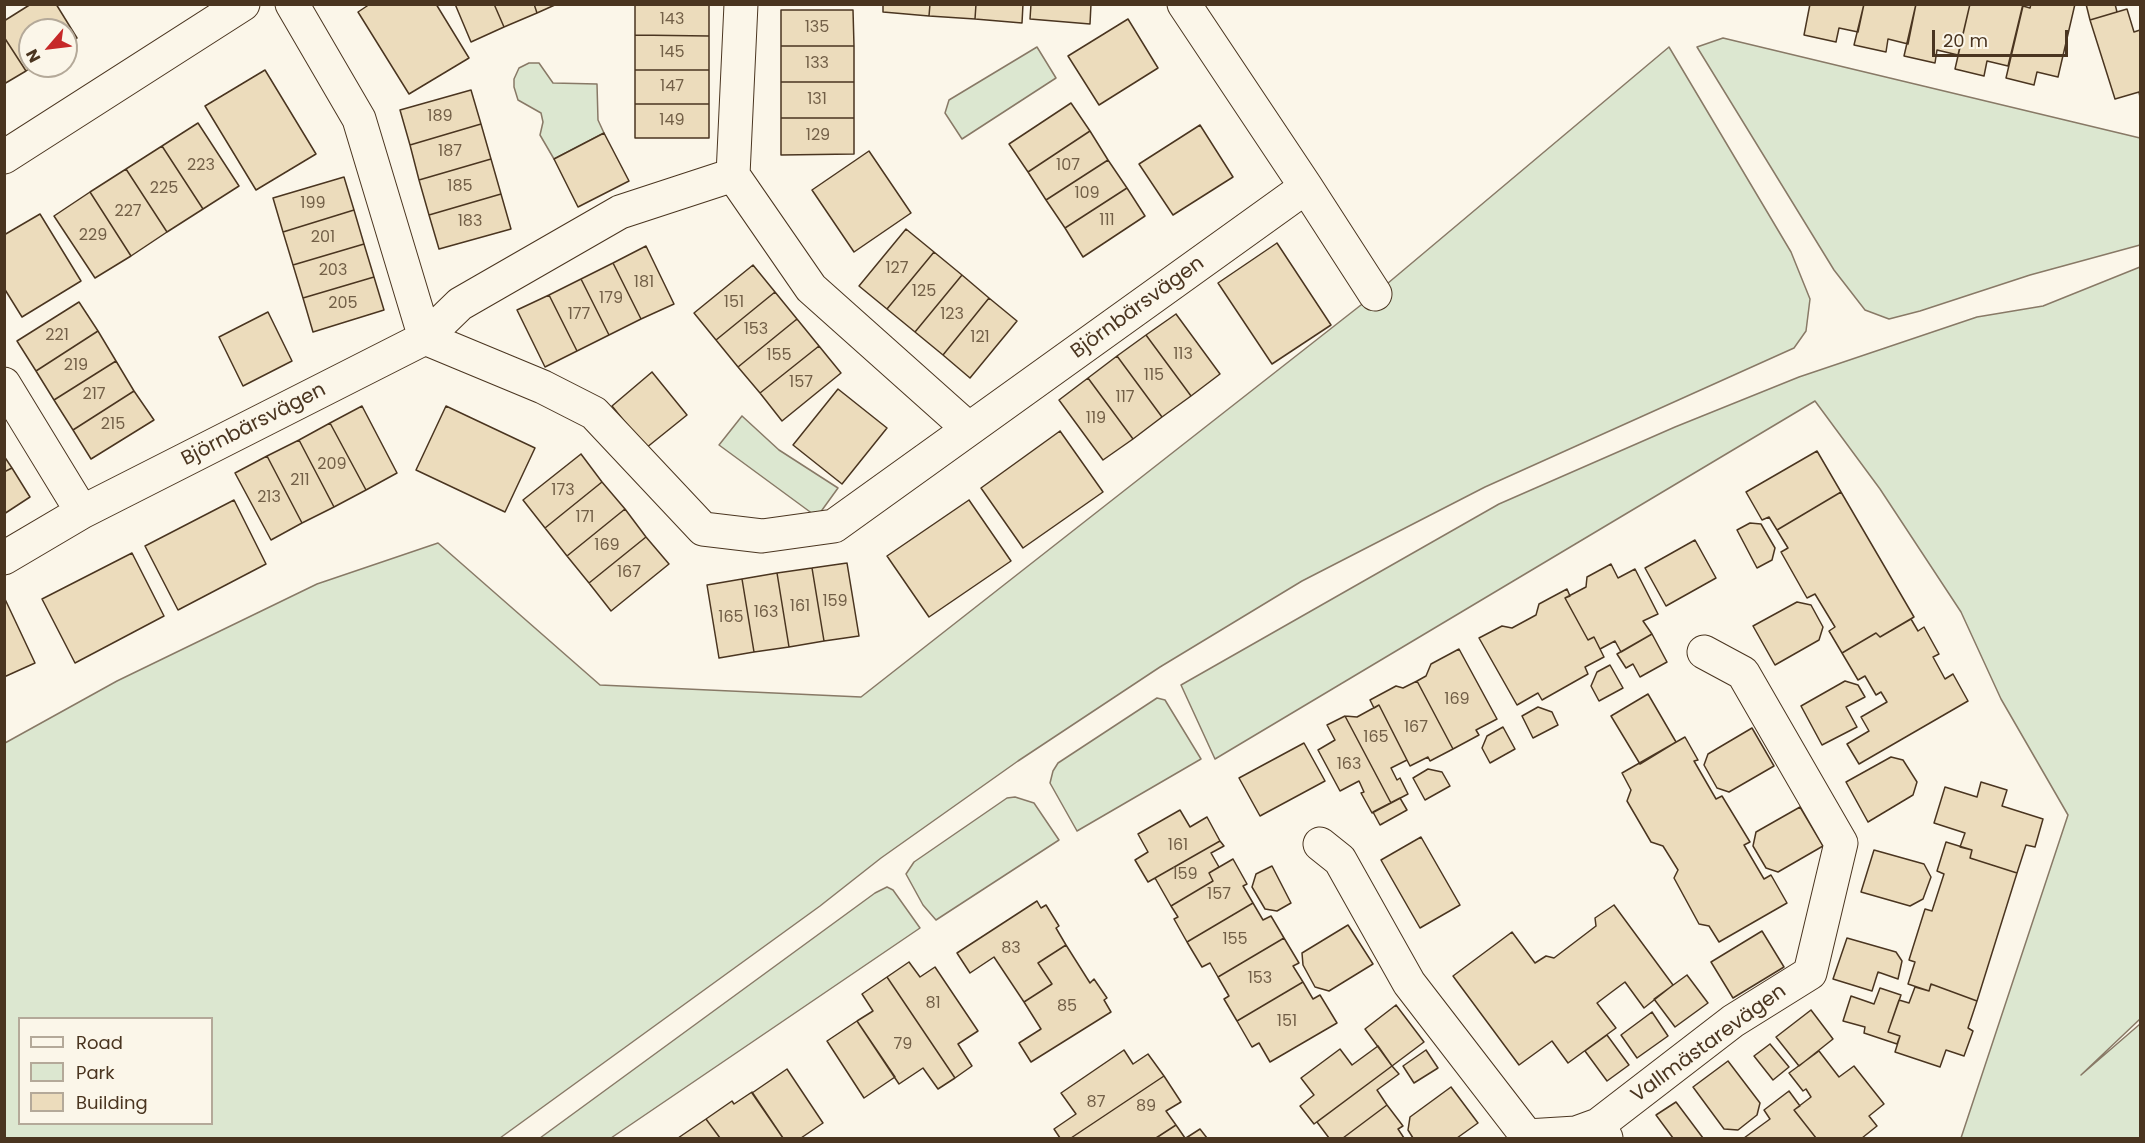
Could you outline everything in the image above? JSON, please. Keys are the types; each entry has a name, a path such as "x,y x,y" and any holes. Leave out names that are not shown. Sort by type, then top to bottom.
{"street":[{"path":"4,157 243,4"},
{"path":"292,4 359,119 425,338"},
{"path":"741,4 733,175 811,288 969,429"},
{"path":"1184,4 1375,294"},
{"name":"Björnbärsvägen","path":"4,558 82,512 425,338 460,304 621,212 733,175"},
{"name":"Björnbärsvägen","path":"425,338 543,387 594,413 704,529 762,536 834,526 1306,187"},
{"path":"4,384 82,512"},
{"name":"Vallmästarevägen","path":"1320,844 1340,860 1409,983 1525,1137 1602,1132 1732,1022 1809,973 1841,843 1743,673 1704,652"}],"green space":[{"path":"1723,38 2140,138 2140,245 2030,275 1889,319 1865,310 1834,270 1697,47"},
{"path":"1037,47 1056,78 962,139 945,113 949,100"},
{"path":"1669,47 1791,252 1810,299 1806,331 1794,348 1485,487 1302,581 1160,667 1018,761 881,858 820,906 500,1138 5,1138 5,743 117,681 317,584 438,543 600,685 861,697 1375,294"},
{"path":"529,63 539,63 553,83 597,84 598,120 604,133 554,159 540,135 543,122 541,113 518,100 514,87 514,79 519,68"},
{"path":"2140,267 2140,1019 2081,1075 2140,1024 2140,1138 1961,1138 2068,815 2001,699 1961,612 1880,489 1815,401 1215,759 1181,685 1499,504 1675,427 1799,377 1977,317 2043,306"},
{"path":"742,416 779,450 838,488 817,517 719,445"},
{"path":"1157,698 1165,700 1201,759 1077,831 1050,783 1053,771 1058,763"},
{"path":"1015,797 1034,803 1059,840 936,920 923,905 906,874 914,862 1007,798"},
{"path":"887,887 893,890 920,928 611,1138 540,1138 875,893"}],"building":[{"path":"31,4 56,4 65,18 18,18 18,59 4,37 4,21"},
{"path":"370,4 436,4 469,58 409,94 358,12"},
{"path":"455,4 494,4 504,27 471,42"},
{"path":"494,4 534,4 537,13 504,27"},
{"path":"534,4 557,4 537,13"},
{"path":"635,4 709,4 709,36 635,35"},
{"path":"883,4 930,4 929,16 883,12"},
{"path":"930,4 976,4 975,19 929,16"},
{"path":"976,4 1023,4 1022,23 975,19"},
{"path":"1031,4 1091,4 1090,24 1030,19"},
{"path":"1810,4 1864,4 1858,32 1839,28 1836,42 1804,35"},
{"path":"1864,4 1916,4 1908,44 1888,39 1886,52 1854,45"},
{"path":"1916,4 1970,4 1958,55 1937,50 1935,63 1904,56"},
{"path":"1970,4 2023,4 2008,66 1987,61 1984,76 1955,69"},
{"path":"2031,4 2075,4 2058,77 2037,72 2034,85 2006,78 2023,6 2030,8"},
{"path":"2086,4 2115,4 2117,12 2090,20"},
{"path":"2127,9 2134,32 2140,30 2140,97 2139,92 2115,99 2090,20"},
{"path":"781,10 853,10 854,46 781,46"},
{"path":"1128,19 1158,68 1099,105 1068,56"},
{"path":"635,35 709,36 709,70 635,70"},
{"path":"4,37 18,59 18,76 4,84"},
{"path":"781,46 854,46 854,82 781,82"},
{"path":"265,70 316,154 256,190 205,106"},
{"path":"635,70 709,70 709,104 635,104"},
{"path":"781,82 854,82 854,118 781,118"},
{"path":"471,90 481,124 410,145 400,110"},
{"path":"1071,103 1090,131 1028,172 1009,144"},
{"path":"635,104 709,104 709,138 635,138"},
{"path":"781,118 854,118 854,154 781,155"},
{"path":"198,123 239,186 203,209 162,146"},
{"path":"481,124 491,159 419,180 410,145"},
{"path":"1200,125 1233,177 1173,215 1139,164"},
{"path":"1090,131 1108,160 1046,200 1028,172"},
{"path":"604,133 629,181 578,207 554,159"},
{"path":"162,146 203,209 167,232 126,169"},
{"path":"869,151 911,213 854,252 812,190"},
{"path":"491,159 501,194 429,215 419,180"},
{"path":"1108,160 1127,188 1065,228 1046,200"},
{"path":"126,169 167,232 131,256 90,192"},
{"path":"344,177 354,210 283,232 273,198"},
{"path":"1127,188 1145,216 1083,257 1065,228"},
{"path":"90,192 131,256 95,278 54,216"},
{"path":"501,194 511,229 439,249 429,215"},
{"path":"354,210 364,244 293,265 283,232"},
{"path":"40,214 81,281 22,317 4,288 4,235"},
{"path":"906,229 934,252 887,309 859,286"},
{"path":"1277,243 1331,325 1272,364 1218,283"},
{"path":"364,244 374,277 303,298 293,265"},
{"path":"646,246 674,304 641,319 613,263"},
{"path":"934,252 962,275 915,332 887,309"},
{"path":"613,263 641,319 609,335 581,279"},
{"path":"753,265 775,292 716,340 694,313"},
{"path":"962,275 989,298 943,355 915,332"},
{"path":"374,277 384,310 313,332 303,298"},
{"path":"581,279 609,335 577,351 549,295"},
{"path":"775,292 797,319 738,367 716,340"},
{"path":"549,295 577,351 545,367 517,310"},
{"path":"989,298 1017,321 970,378 943,355"},
{"path":"79,302 98,331 36,371 17,341"},
{"path":"268,312 292,361 243,386 219,337"},
{"path":"1176,314 1220,374 1191,396 1146,335"},
{"path":"797,319 819,346 760,393 738,367"},
{"path":"98,331 116,361 54,400 36,371"},
{"path":"1146,335 1191,396 1162,417 1117,356"},
{"path":"819,346 841,373 782,421 760,393"},
{"path":"1117,356 1162,417 1133,439 1088,378"},
{"path":"116,361 134,391 73,430 54,400"},
{"path":"652,372 687,415 646,448 612,406"},
{"path":"1088,378 1133,439 1103,460 1059,400"},
{"path":"838,389 887,428 842,484 793,445"},
{"path":"134,391 154,420 91,459 73,430"},
{"path":"362,406 397,473 366,490 330,423"},
{"path":"446,406 535,448 505,512 416,470"},
{"path":"330,423 366,490 334,507 299,440"},
{"path":"1060,431 1103,492 1023,548 981,488"},
{"path":"299,440 334,507 302,523 267,456"},
{"path":"1817,451 1841,492 1777,530 1769,517 1762,520 1746,492"},
{"path":"581,454 602,482 545,528 523,500"},
{"path":"4,456 12,468 4,472"},
{"path":"267,456 302,523 271,540 235,473"},
{"path":"12,468 30,497 4,514 4,472"},
{"path":"602,482 625,509 567,556 545,528"},
{"path":"1841,492 1914,617 1880,637 1876,633 1842,653 1829,631 1835,627 1815,594 1807,598 1781,552 1788,548 1777,530"},
{"path":"234,500 266,564 178,610 145,546"},
{"path":"969,500 1011,561 929,617 887,556"},
{"path":"625,509 646,537 589,583 567,556"},
{"path":"1750,523 1761,524 1775,548 1772,560 1757,568 1737,530"},
{"path":"646,537 669,564 611,611 589,583"},
{"path":"1695,540 1716,578 1666,606 1645,568"},
{"path":"132,553 164,616 75,663 42,599"},
{"path":"847,563 859,636 824,641 812,568"},
{"path":"1611,564 1618,578 1635,569 1658,614 1643,621 1652,634 1621,652 1615,641 1600,649 1594,637 1588,640 1565,598 1586,587 1587,577"},
{"path":"812,568 824,641 789,647 777,573"},
{"path":"777,573 789,647 754,652 742,579"},
{"path":"742,579 754,652 719,658 707,585"},
{"path":"1567,589 1570,596 1565,598 1588,640 1594,637 1604,657 1585,667 1588,674 1542,700 1538,693 1517,705 1479,638 1502,626 1512,628 1536,615 1539,604"},
{"path":"4,597 35,663 4,677"},
{"path":"1797,602 1811,605 1823,627 1819,640 1775,665 1753,626"},
{"path":"1911,619 1918,631 1924,627 1939,654 1933,657 1945,679 1953,674 1968,701 1859,764 1847,744 1869,731 1861,717 1887,702 1881,692 1876,695 1865,676 1858,680 1842,653 1876,633 1880,637"},
{"path":"1652,634 1667,662 1640,677 1633,664 1626,668 1617,654"},
{"path":"1459,649 1497,719 1476,730 1479,735 1453,749 1417,681 1426,676 1431,664"},
{"path":"1610,665 1623,688 1599,701 1591,686 1597,672"},
{"path":"1417,681 1453,749 1430,761 1428,757 1410,766 1379,705 1374,708 1370,700 1396,686 1403,688"},
{"path":"1845,681 1858,685 1865,697 1846,707 1857,727 1822,745 1801,706"},
{"path":"1648,694 1676,742 1640,764 1611,716"},
{"path":"1379,705 1407,760 1391,768 1397,780 1400,778 1408,794 1391,803 1345,716 1357,717"},
{"path":"1538,707 1552,712 1558,725 1533,738 1522,716"},
{"path":"1345,716 1391,803 1372,813 1361,793 1364,792 1359,781 1340,791 1318,750 1335,740 1327,725"},
{"path":"1503,727 1515,749 1490,763 1482,748 1487,736"},
{"path":"1752,728 1774,766 1729,792 1717,788 1704,765 1708,754"},
{"path":"1685,737 1698,760 1694,761 1716,799 1722,796 1750,842 1744,845 1764,879 1771,875 1787,903 1719,942 1709,926 1699,924 1674,878 1678,870 1663,846 1651,842 1627,801 1631,790 1622,773"},
{"path":"1304,743 1325,781 1260,816 1239,778"},
{"path":"1891,757 1903,760 1917,782 1913,795 1868,822 1846,782"},
{"path":"1428,769 1442,772 1450,786 1425,800 1413,778"},
{"path":"1981,782 2007,790 2002,806 2043,819 2035,847 2026,845 2017,873 1970,858 1972,850 1960,847 1965,833 1934,823 1945,787 1977,797"},
{"path":"1400,798 1407,810 1380,825 1373,812"},
{"path":"1800,807 1823,846 1778,872 1766,868 1753,846 1756,832"},
{"path":"1180,810 1190,827 1207,817 1220,841 1148,882 1135,860 1148,852 1138,834"},
{"path":"1421,837 1460,905 1420,928 1381,860"},
{"path":"1220,841 1224,846 1211,853 1219,867 1209,873 1213,881 1171,906 1155,878"},
{"path":"1946,842 1972,850 1970,858 2017,873 1977,1001 1931,984 1929,991 1908,984 1915,962 1909,960 1925,909 1932,911 1944,874 1937,871"},
{"path":"1874,850 1924,864 1931,877 1923,899 1910,906 1861,892"},
{"path":"1233,859 1247,884 1243,886 1253,903 1187,942 1174,919 1178,917 1171,906 1213,881 1209,873"},
{"path":"1272,866 1291,903 1277,911 1265,909 1252,887 1256,874"},
{"path":"1037,901 1041,908 1046,905 1059,926 1056,928 1066,945 1038,963 1052,984 1024,1002 994,957 970,973 957,953"},
{"path":"1253,903 1263,920 1271,916 1284,938 1218,977 1210,963 1202,967 1187,942"},
{"path":"1614,905 1673,985 1644,1008 1625,982 1597,1003 1616,1028 1568,1063 1552,1041 1519,1065 1453,976 1512,932 1535,963 1546,956 1554,958 1596,926 1595,918"},
{"path":"1348,925 1373,964 1329,991 1315,987 1303,965 1302,953"},
{"path":"1762,931 1784,967 1733,998 1711,962"},
{"path":"1284,938 1299,963 1293,966 1303,982 1237,1021 1224,999 1229,996 1218,977"},
{"path":"1847,938 1896,952 1902,961 1898,979 1878,972 1872,991 1833,979"},
{"path":"1066,945 1090,983 1094,979 1107,998 1104,1000 1111,1012 1031,1062 1019,1043 1041,1029 1024,1002 1052,984 1038,963"},
{"path":"909,962 920,977 935,967 978,1031 958,1044 972,1066 955,1078 887,977"},
{"path":"1687,975 1708,1003 1675,1027 1654,999"},
{"path":"887,977 955,1078 938,1089 923,1068 899,1084 857,1021 873,1011 862,994"},
{"path":"1303,982 1313,999 1320,995 1337,1023 1270,1062 1259,1043 1252,1047 1237,1021"},
{"path":"1931,984 1977,1001 1968,1028 1973,1031 1964,1056 1946,1050 1940,1067 1895,1052 1900,1036 1888,1032 1899,1000 1909,1003 1915,987 1929,991"},
{"path":"1880,988 1901,995 1888,1032 1900,1036 1897,1044 1864,1033 1865,1027 1843,1021 1851,996 1874,1004"},
{"path":"1396,1005 1424,1042 1392,1066 1365,1029"},
{"path":"1811,1010 1833,1039 1799,1066 1776,1037"},
{"path":"1652,1012 1668,1036 1637,1058 1621,1035"},
{"path":"857,1021 895,1077 864,1098 827,1041"},
{"path":"1607,1035 1629,1065 1607,1081 1585,1051"},
{"path":"1770,1044 1789,1067 1773,1080 1754,1056"},
{"path":"1378,1046 1392,1066 1314,1124 1300,1106 1314,1095 1301,1078 1340,1049 1352,1065"},
{"path":"1124,1050 1133,1064 1148,1054 1164,1076 1071,1138 1060,1138 1054,1129 1076,1114 1061,1093"},
{"path":"1426,1050 1438,1068 1414,1083 1403,1066"},
{"path":"1819,1051 1839,1077 1854,1066 1884,1104 1869,1116 1877,1126 1862,1138 1816,1138 1794,1110 1811,1097 1806,1089 1803,1091 1789,1073"},
{"path":"1728,1061 1760,1103 1757,1115 1738,1130 1724,1129 1693,1087"},
{"path":"1392,1066 1399,1074 1377,1090 1387,1105 1343,1138 1329,1138 1317,1122"},
{"path":"787,1069 823,1123 801,1138 783,1138 752,1093"},
{"path":"1164,1076 1181,1102 1166,1111 1176,1125 1156,1138 1071,1138"},
{"path":"1451,1087 1478,1123 1457,1138 1413,1138 1408,1130 1410,1117"},
{"path":"1789,1091 1800,1106 1794,1110 1816,1138 1744,1138 1770,1119 1764,1110"},
{"path":"752,1092 783,1138 720,1138 706,1119 732,1101 734,1104"},
{"path":"1676,1102 1703,1138 1673,1138 1656,1115"},
{"path":"1387,1105 1403,1126 1398,1129 1404,1138 1343,1138"},
{"path":"706,1119 720,1138 678,1138"},
{"path":"1176,1125 1185,1138 1156,1138"},
{"path":"1200,1129 1207,1138 1186,1138"}]}
